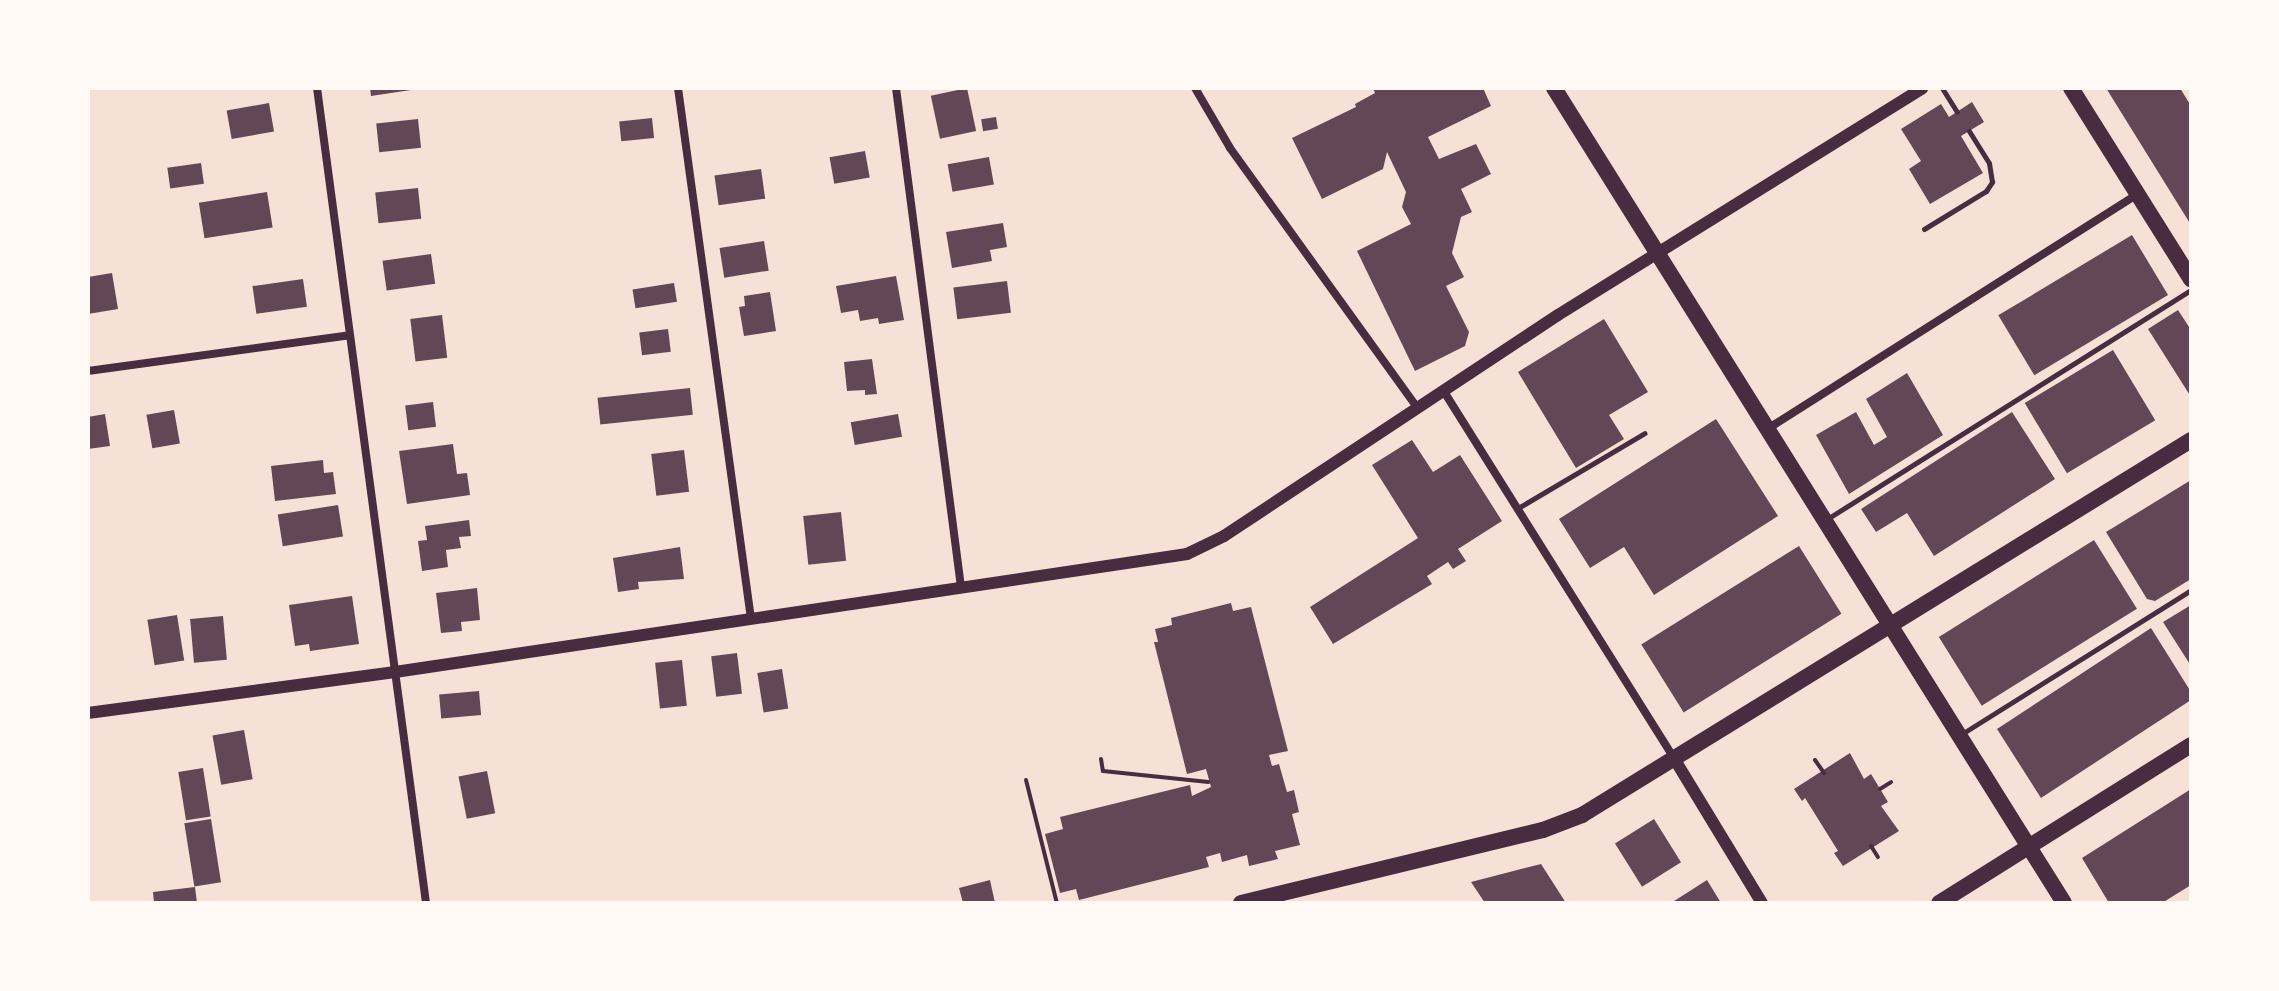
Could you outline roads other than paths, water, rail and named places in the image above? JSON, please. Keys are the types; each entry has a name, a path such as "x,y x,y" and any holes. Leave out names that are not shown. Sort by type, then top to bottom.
{"main road":[{"path":"1554,88 2064,903"},
{"path":"2071,88 2191,279"},
{"path":"1241,903 1543,830 1582,815 2191,440"},
{"path":"1939,903 2191,745"}],"street":[{"path":"317,88 426,903"},
{"path":"678,88 751,619"},
{"path":"896,88 961,587"},
{"path":"1195,88 1230,148 1417,407"},
{"path":"88,713 395,672 1150,561 1204,547 1443,390 1922,88"},
{"path":"1769,428 2138,194"},
{"path":"88,371 350,335"},
{"path":"1443,390 1762,903"}],"lane":[{"path":"1942,88 1957,112"},
{"path":"1924,229 1986,191 1992,182 1989,163 1969,131"},
{"path":"1826,520 2191,290"},
{"path":"1518,508 1645,433"},
{"path":"1959,735 2191,590"}]}
